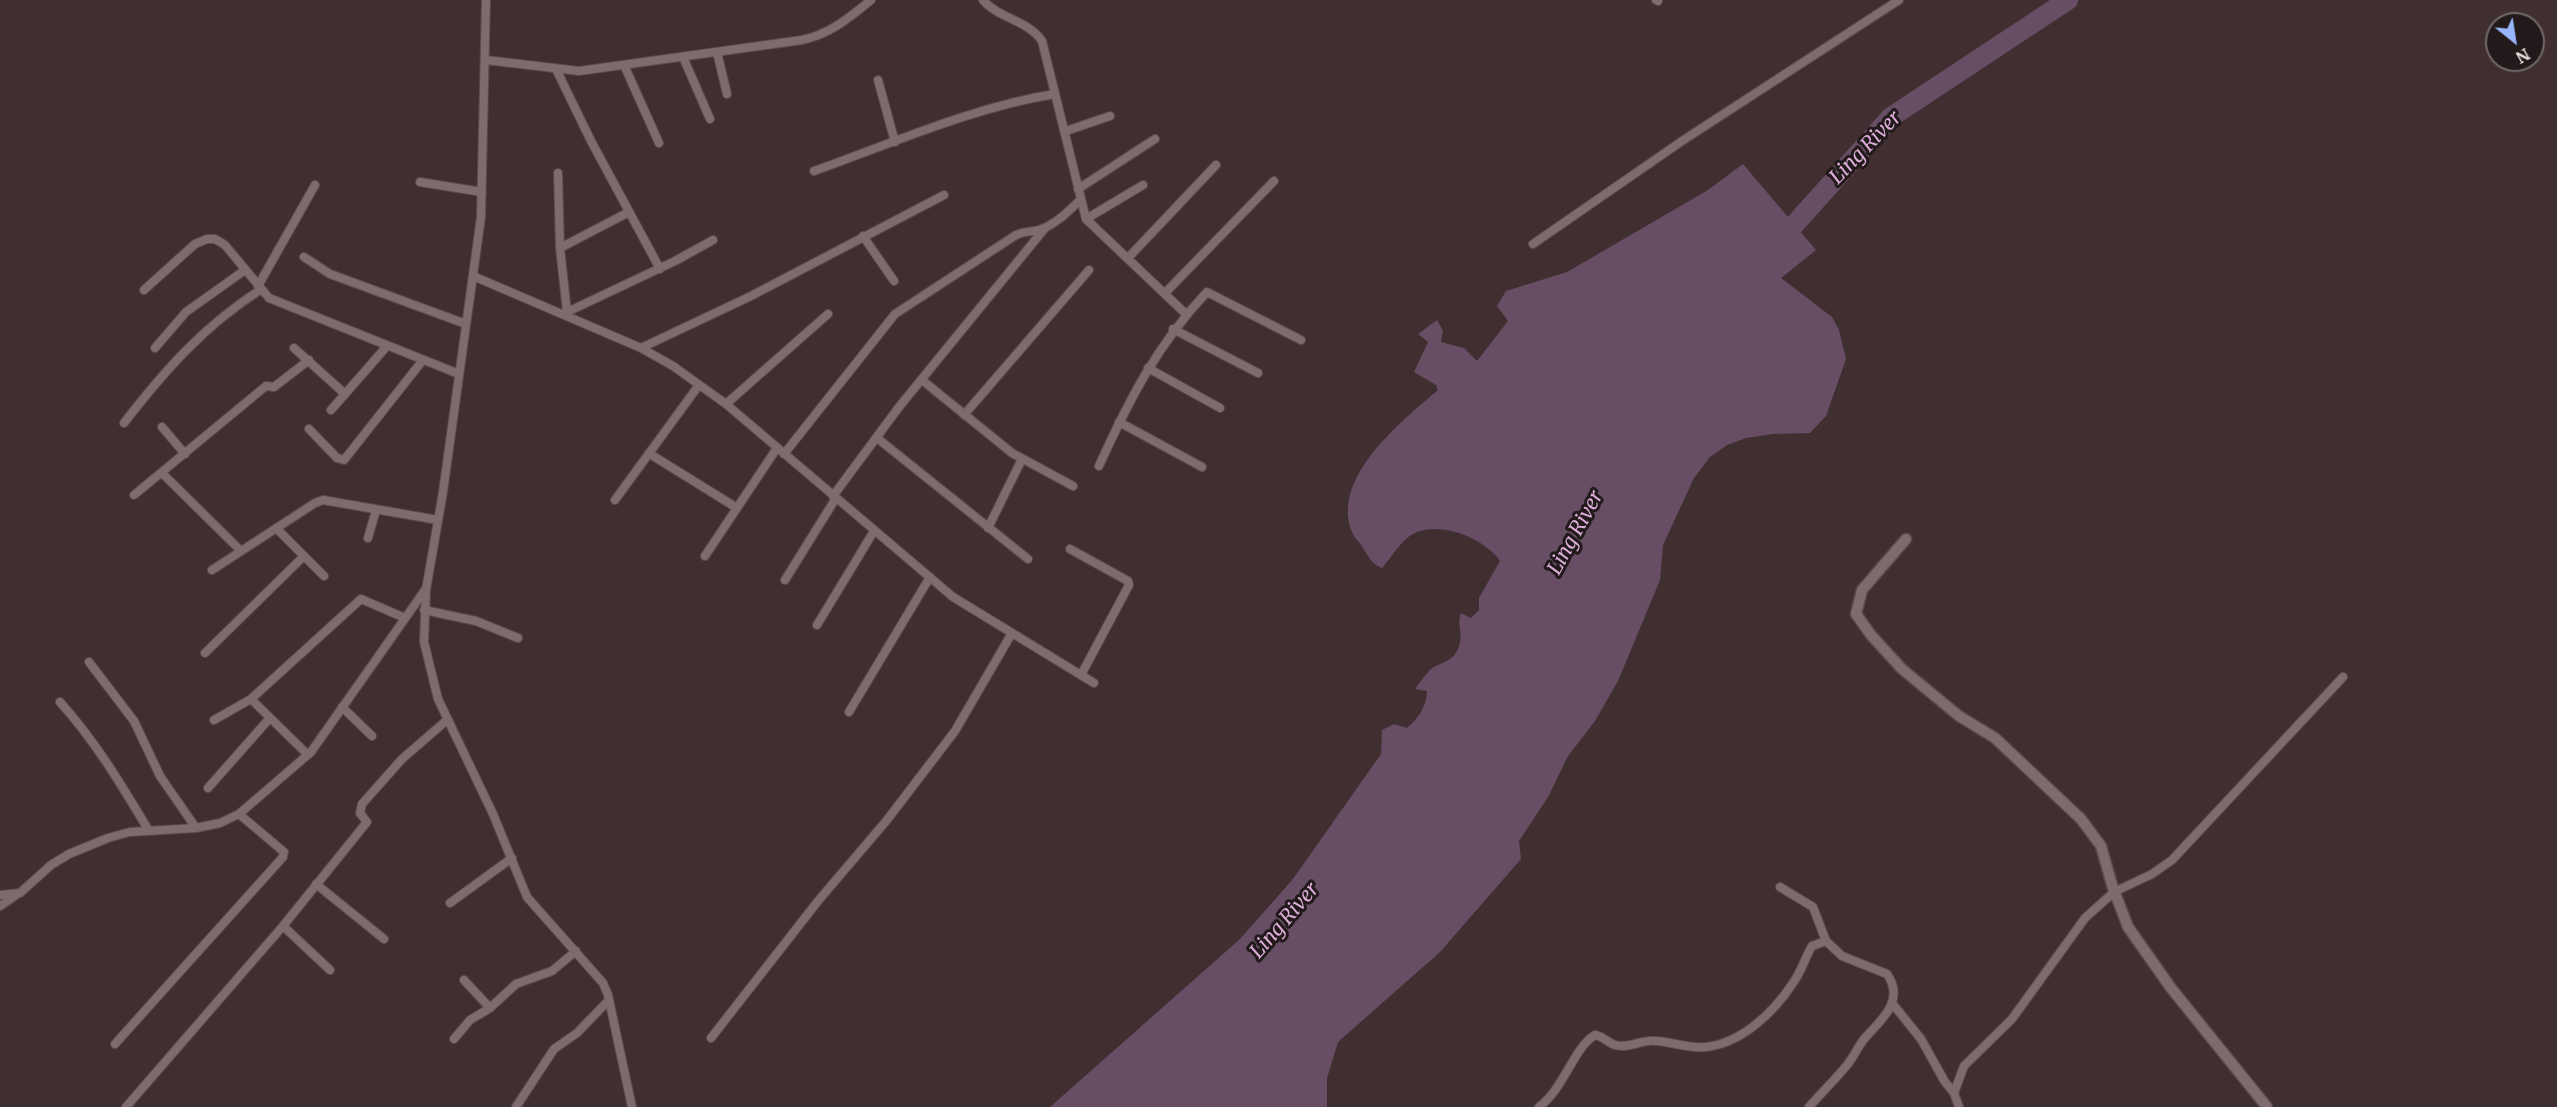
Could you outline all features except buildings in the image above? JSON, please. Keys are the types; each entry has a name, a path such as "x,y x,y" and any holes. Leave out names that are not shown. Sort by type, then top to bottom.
{"street":[{"path":"486,0 482,192 473,276 426,590 424,642 438,699 512,858 527,897 598,975 609,1000 632,1107"},
{"path":"486,60 579,71 817,37 844,22 871,0"},
{"path":"983,0 991,8 1038,34 1044,45 1086,219 1186,314"},
{"path":"1533,244 1682,141 1899,0"},
{"path":"717,52 727,94"},
{"path":"683,57 710,119"},
{"path":"624,65 659,143"},
{"path":"556,69 660,269"},
{"path":"878,80 895,142"},
{"path":"814,171 1017,101 1055,94"},
{"path":"1066,131 1110,116"},
{"path":"1078,189 1155,139"},
{"path":"1128,258 1216,165"},
{"path":"558,173 565,313"},
{"path":"1165,293 1274,181"},
{"path":"420,182 482,192"},
{"path":"124,423 166,369 228,310 259,288 315,184"},
{"path":"1086,219 1143,185"},
{"path":"641,348 751,296 944,195"},
{"path":"785,580 834,497 922,380 1045,228 1080,200"},
{"path":"560,248 629,212"},
{"path":"705,556 737,508 781,451 895,314 1016,235 1026,230 1036,231 1045,228"},
{"path":"863,236 894,281"},
{"path":"144,290 195,244 207,239 215,239 225,245 269,298 459,374"},
{"path":"565,313 660,269 713,240"},
{"path":"304,257 330,274 466,324"},
{"path":"155,348 186,312 245,270"},
{"path":"964,415 1089,270"},
{"path":"473,276 565,313 641,348 699,385 726,405 953,597 1095,683"},
{"path":"1099,466 1148,368 1173,329 1207,292 1301,340"},
{"path":"726,405 828,314"},
{"path":"1173,329 1258,373"},
{"path":"331,410 387,346"},
{"path":"294,348 345,394"},
{"path":"134,495 266,386 274,387 309,360"},
{"path":"309,429 337,458 344,460 423,360"},
{"path":"1148,368 1220,408"},
{"path":"922,380 1022,459 1073,486"},
{"path":"615,500 699,385"},
{"path":"1119,422 1202,467"},
{"path":"162,427 185,454"},
{"path":"877,438 1028,559"},
{"path":"650,454 737,508"},
{"path":"988,528 1022,459"},
{"path":"162,473 241,551"},
{"path":"212,570 323,500 438,520"},
{"path":"368,538 376,510"},
{"path":"276,528 324,576"},
{"path":"817,625 874,531"},
{"path":"1906,540 1862,590 1856,614 1871,635 1902,669 1959,716 1995,738 2081,819 2101,846 2114,892 2128,927 2170,988 2267,1107"},
{"path":"1071,549 1128,581 1130,585 1081,675"},
{"path":"205,653 304,556"},
{"path":"849,712 930,577"},
{"path":"0,906 51,865 69,854 108,838 130,832 196,828 220,823 239,814 308,755 426,590"},
{"path":"214,720 251,699 360,599 405,618"},
{"path":"424,610 476,621 518,639"},
{"path":"711,1038 818,901 887,820 955,731 1012,633"},
{"path":"89,662 134,721 166,786 196,828"},
{"path":"1954,1093 1964,1066 2012,1020 2085,918 2114,892 2152,874 2172,860 2343,677"},
{"path":"251,699 308,755"},
{"path":"60,702 85,729 149,831"},
{"path":"342,707 372,736"},
{"path":"208,788 269,719"},
{"path":"126,1107 283,926 368,822 360,813 362,804 402,759 447,720"},
{"path":"115,1044 283,857 284,852 239,814"},
{"path":"450,903 512,858"},
{"path":"316,884 384,939"},
{"path":"1780,886 1813,907 1826,941 1842,956 1887,975 1893,986 1892,1003 1878,1027 1865,1038 1845,1068 1809,1107"},
{"path":"0,895 20,892"},
{"path":"283,926 330,970"},
{"path":"1539,1107 1559,1087 1587,1041 1595,1035 1614,1045 1630,1046 1644,1040 1654,1040 1683,1048 1708,1047 1742,1033 1778,1004 1798,976 1812,946 1826,941"},
{"path":"454,1039 470,1020 490,1008 516,984 552,971 576,951"},
{"path":"464,980 490,1008"},
{"path":"516,1107 554,1049 577,1033 609,1000"},
{"path":"1892,1003 1921,1040 1945,1082 1954,1093 1959,1107"}],"water":[{"path":"1743,164 1816,250 1781,278 1832,317 1839,330 1846,359 1826,416 1810,433 1772,434 1746,438 1727,445 1710,457 1694,478 1663,545 1660,580 1618,681 1595,721 1568,756 1548,797 1519,841 1521,859 1440,952 1338,1042 1327,1078 1327,1107 1050,1107 1240,939 1293,879 1381,754 1382,730 1394,724 1407,728 1421,712 1427,691 1415,689 1431,669 1450,659 1459,648 1461,613 1471,618 1479,610 1479,598 1500,561 1482,544 1456,532 1429,529 1417,532 1406,539 1382,568 1372,561 1354,537 1348,513 1351,493 1359,472 1389,435 1438,390 1436,385 1414,372 1428,342 1418,334 1437,320 1443,331 1441,342 1464,348 1477,361 1508,321 1497,306 1506,291 1567,272 1708,190"}],"waterway":[{"name":"Ling River","path":"1776,245 1891,117 2068,0"}]}
